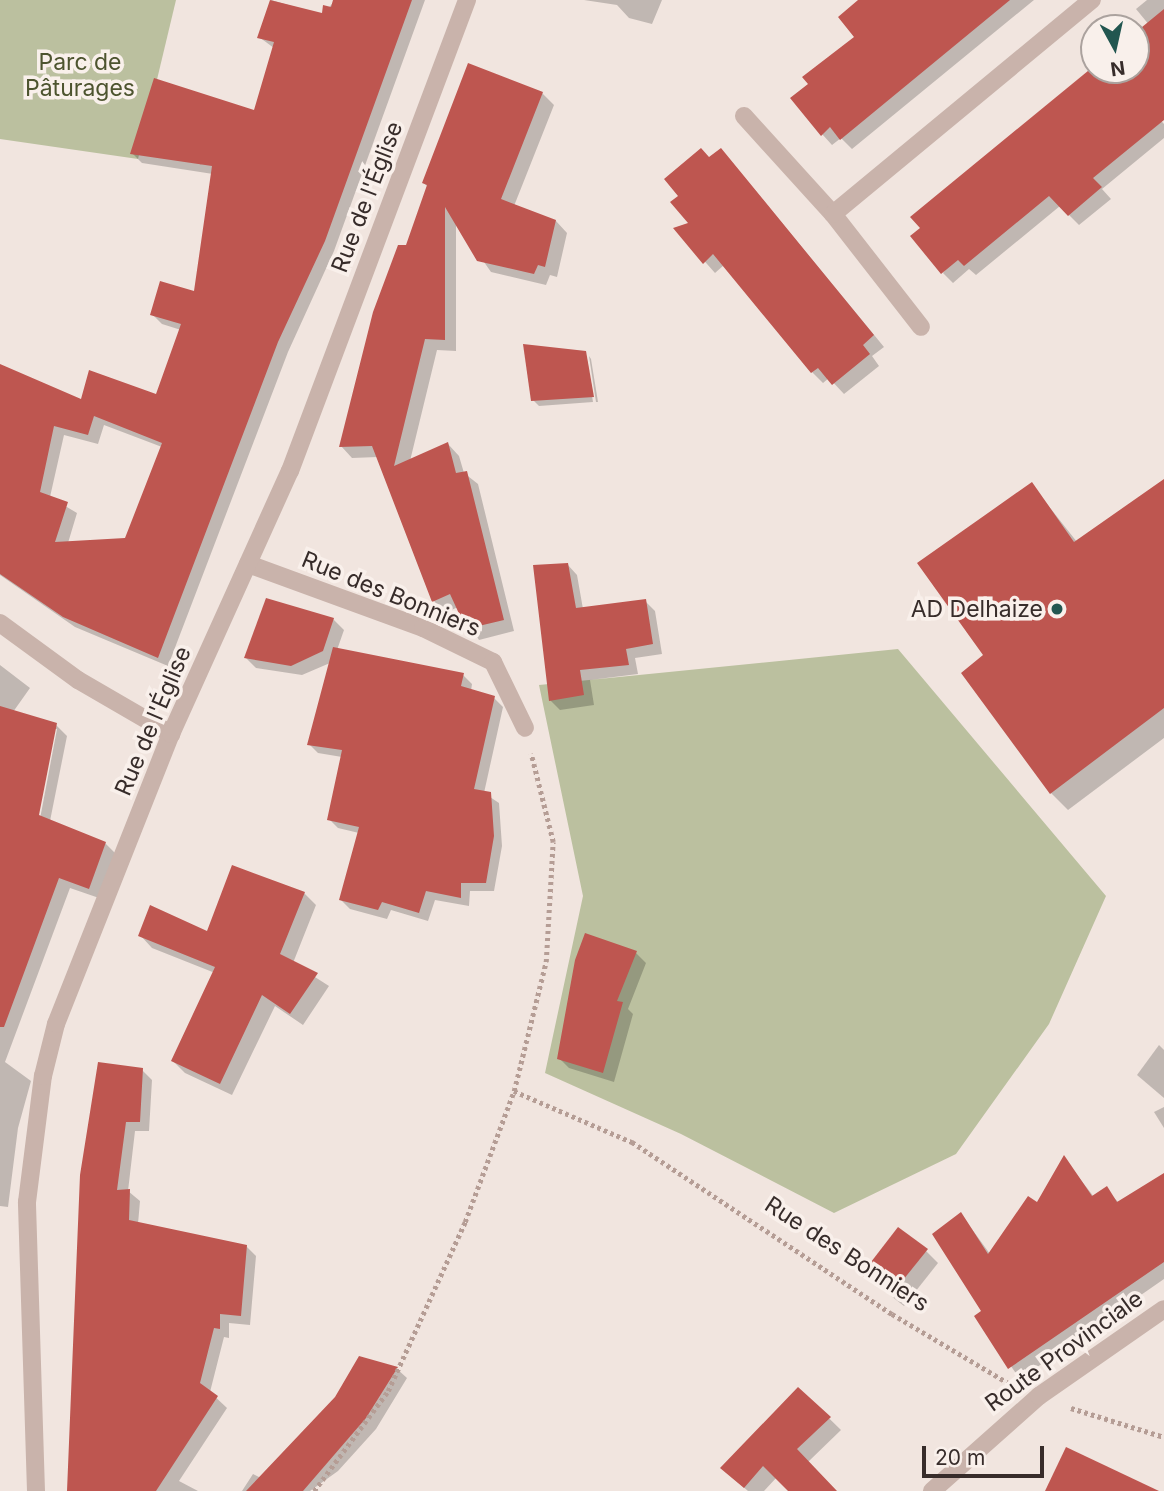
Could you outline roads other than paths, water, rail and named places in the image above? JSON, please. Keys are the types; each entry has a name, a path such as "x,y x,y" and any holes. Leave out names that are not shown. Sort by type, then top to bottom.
{"street":[{"name":"Rue de l'Église","path":"36,1491 27,1202 43,1076 56,1024 171,734 290,471 467,0"},
{"path":"833,214 1092,0"},
{"path":"744,116 833,214 921,327"},
{"name":"Rue des Bonniers","path":"248,564 424,628 493,662 525,728"},
{"path":"0,623 78,680 171,734"},
{"name":"Route Provinciale","path":"932,1491 1039,1396 1164,1309"}],"place":[{"name":"AD Delhaize","path":"1057,609"}],"park label":[{"name":"Parc de Pâturages","path":"80,75"}]}
